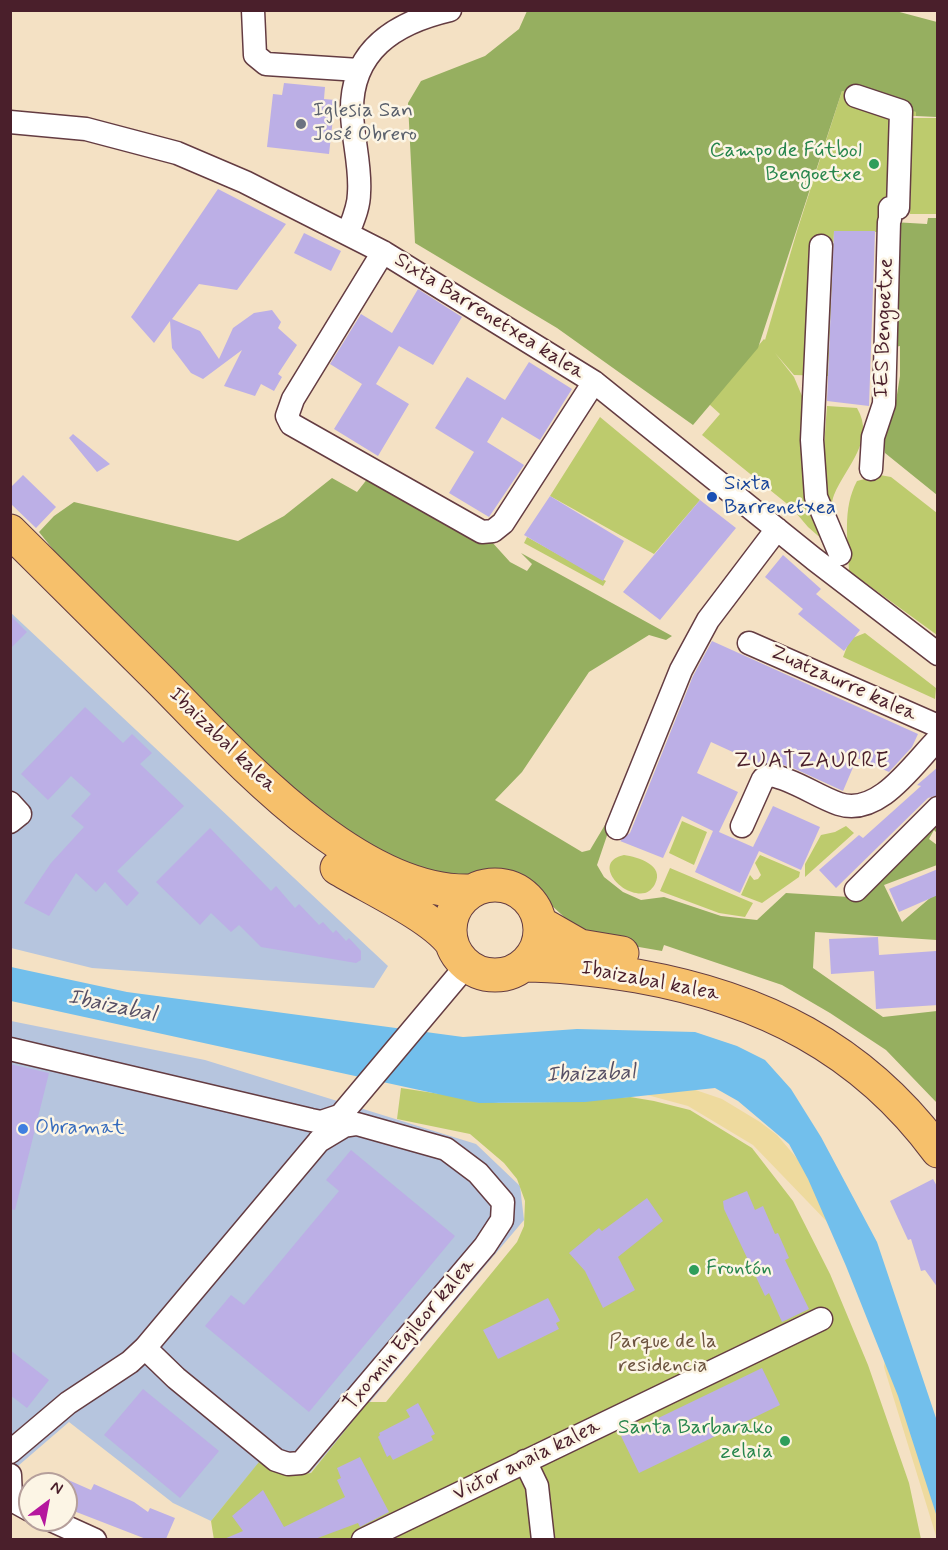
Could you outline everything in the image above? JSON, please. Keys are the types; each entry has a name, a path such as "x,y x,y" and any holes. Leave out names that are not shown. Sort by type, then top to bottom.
{"highway":[{"name":"Ibaizabal kalea","path":"10,531 215,735 297,812 366,860 403,879 431,889 471,891"},
{"name":"Ibaizabal kalea","path":"10,562 191,743 283,829 454,947"},
{"path":"498,884 512,888 526,896 536,908 540,923 540,939 534,954 524,965 510,973 495,976 479,973 454,947 450,927 453,913 460,901 471,891 498,884"},
{"name":"Ibaizabal kalea","path":"540,923 580,946 684,964 737,978 847,1035 886,1068 938,1120"},
{"name":"Ibaizabal kalea","path":"524,965 558,965 680,984 730,998 784,1020 836,1052 875,1082 921,1129 938,1151"}],"street":[{"path":"253,10 255,55 266,64 359,70"},
{"path":"348,233 359,192 352,112 359,70 367,55 384,38 406,25 450,10"},
{"name":"IES Bengoetxe","path":"856,96 902,111 898,208 890,208 871,469"},
{"name":"Sixta Barrenetxea kalea","path":"10,122 86,129 177,153 245,182 383,252 594,382 777,529 938,654"},
{"path":"821,246 812,440 816,497 840,554"},
{"name":"Sixta Barrenetxea kalea","path":"383,252 293,399 287,416 291,424 482,532 493,531 503,523 594,382"},
{"path":"617,828 681,670 708,621 777,529"},
{"path":"912,634 917,643 938,659"},
{"name":"Zuatzaurre kalea","path":"749,643 938,726"},
{"name":"Zuatzaurre kalea","path":"742,825 763,779 771,775 839,804 853,806 880,798 938,739"},
{"path":"10,803 20,813 10,822"},
{"path":"856,890 938,808"},
{"path":"10,1452 68,1403 130,1362 145,1348 324,1137 349,1119 360,1092 434,1005 454,947"},
{"path":"10,1049 321,1122 349,1119"},
{"path":"294,1116 311,1125 324,1137"},
{"name":"Txomin Egileor kalea","path":"145,1348 176,1378 276,1461 288,1464 301,1463 313,1452 484,1246 502,1220 502,1202 478,1173 461,1158 446,1149 349,1119"},
{"name":"Victor anaia kalea","path":"363,1539 820,1319"},
{"path":"525,1461 537,1486 543,1539"},
{"path":"10,1476 11,1499"},
{"path":"78,1532 95,1539"}],"shaded area":[{"path":"10,612 388,966 374,988 92,968 11,948"},
{"path":"11,1021 205,1060 476,1144 520,1186 524,1220 310,1473 291,1476 277,1473 259,1463 211,1521 173,1503 69,1422 11,1472"}],"green space":[{"path":"892,10 937,22 937,117 916,116 916,112 842,91 758,348 693,425 557,328 415,243 408,103 421,81 485,56 519,29 527,11"},
{"path":"842,91 917,112 916,116 911,116 905,214 878,213 884,225 881,303 875,299 877,232 834,231 828,376 794,375 775,353 794,377 802,396 824,541 791,507 702,435 720,414 709,404 765,340"},
{"path":"912,118 937,118 937,214 910,214"},
{"path":"928,218 937,218 937,495 885,453 882,432 889,415 894,413 900,376 900,346 889,348 893,222 927,224"},
{"path":"827,406 857,408 862,420 863,431 857,453 834,495 828,518 823,460"},
{"path":"600,417 700,500 654,554 550,496"},
{"path":"880,475 891,477 937,513 937,635 849,571 847,525 852,492 857,481"},
{"path":"332,478 357,492 368,478 491,541 510,562 527,571 532,564 521,553 672,636 666,640 649,635 589,672 522,772 495,800 582,852 590,850 618,803 597,865 604,877 623,892 641,900 664,897 721,916 757,920 786,893 865,898 895,857 937,813 937,833 934,830 929,839 937,845 937,865 884,885 902,922 937,892 937,940 815,932 813,968 883,1017 937,1011 937,1103 886,1050 782,985 664,945 662,951 587,938 537,892 517,878 493,873 463,877 427,876 328,820 290,789 60,558 39,532 54,516 74,502 238,541 284,516"},
{"path":"527,537 606,581 603,586 524,543"},
{"path":"865,633 936,688 935,699 843,657 850,639"},
{"path":"682,821 707,832 694,865 669,853"},
{"path":"846,826 854,833 805,877 805,864 821,835 835,832"},
{"path":"624,855 643,860 653,867 657,877 649,891 636,893 627,890 614,879 610,865 614,859"},
{"path":"760,855 800,872 799,877 762,903 741,895 750,875 754,880 761,875 755,863"},
{"path":"670,868 753,903 745,917 719,913 660,891"},
{"name":"Parque de la residencia","path":"401,1088 499,1103 630,1097 654,1101 690,1110 752,1148 793,1201 830,1274 868,1365 909,1483 921,1539 214,1540 211,1521 259,1462 284,1473 311,1473 368,1402 386,1402 517,1242 524,1226 525,1201 517,1179 504,1163 470,1134 397,1119"}],"sand":[{"path":"603,1083 678,1084 722,1099 760,1122 777,1135 829,1196 835,1230 753,1145 688,1106"},
{"path":"885,1359 937,1498 937,1539 884,1367"}],"water":[{"name":"Ibaizabal","path":"11,967 127,992 463,1037 577,1029 695,1032 737,1046 765,1060 791,1089 821,1137 877,1242 937,1421 937,1517 898,1396 808,1179 789,1144 738,1101 715,1088 585,1102 479,1103 11,1001"}],"building":[{"name":"Iglesia San José Obrero","path":"284,83 325,87 324,99 335,100 329,154 267,147 273,94 282,95"},
{"path":"218,189 286,224 237,290 199,284 172,319 200,331 219,359 233,328 254,313 272,310 281,322 278,328 297,345 278,374 282,377 274,391 261,384 255,396 224,386 242,350 203,379 191,373 172,348 170,321 154,343 131,317"},
{"path":"834,231 875,231 869,406 827,401"},
{"path":"304,233 341,251 331,271 294,253"},
{"path":"418,289 462,317 433,365 399,346 376,384 409,404 378,456 334,429 362,384 330,364 361,314 392,333"},
{"path":"529,362 572,389 540,440 502,417 487,442 524,465 489,517 449,493 474,452 435,428 467,377 505,400"},
{"path":"73,434 110,464 97,472 69,438"},
{"path":"23,475 56,507 36,528 10,503 10,488"},
{"path":"550,496 624,541 603,581 524,535"},
{"path":"700,500 736,528 660,620 623,592"},
{"path":"783,555 821,589 816,594 860,630 844,651 798,614 803,609 765,577"},
{"path":"10,615 27,632 10,649"},
{"path":"712,641 918,734 912,747 889,772 857,758 843,791 793,768 774,762 761,765 711,742 697,773 738,792 719,832 753,847 773,806 820,827 801,870 759,851 740,893 695,872 713,831 682,816 663,858 620,841 630,833 693,676"},
{"path":"85,707 123,743 132,734 152,753 140,764 184,806 117,871 139,893 127,906 105,882 96,892 76,873 49,916 24,903 51,863 84,827 71,816 91,794 71,776 48,800 21,774"},
{"path":"938,767 938,795 928,798 836,888 819,870 859,835 863,838 921,786 917,785"},
{"path":"210,828 271,891 276,886 295,908 299,904 319,925 323,922 333,933 336,930 346,941 349,938 361,951 361,960 356,963 261,947 239,925 231,932 211,913 200,925 156,882"},
{"path":"938,869 938,895 899,912 889,889"},
{"path":"878,937 879,955 936,951 938,1005 876,1009 874,971 831,974 829,939"},
{"name":"Obramat","path":"10,1064 49,1073 15,1210 10,1209"},
{"path":"351,1150 455,1236 309,1412 205,1326 231,1295 244,1305 339,1191 326,1180"},
{"path":"933,1179 938,1188 938,1288 925,1270 921,1271 911,1239 908,1240 890,1201"},
{"path":"747,1191 755,1210 763,1206 775,1234 778,1233 789,1258 785,1260 809,1309 782,1322 769,1293 765,1296 724,1209 723,1201"},
{"path":"647,1198 663,1221 618,1257 635,1290 603,1308 585,1271 569,1253 599,1228 602,1231"},
{"path":"548,1298 560,1321 556,1323 559,1329 498,1359 483,1330"},
{"path":"10,1350 49,1380 27,1408 10,1395"},
{"path":"762,1368 780,1405 639,1473 621,1436"},
{"path":"143,1389 219,1451 180,1498 104,1435"},
{"path":"418,1403 435,1434 431,1436 433,1440 393,1460 390,1455 387,1457 378,1437 379,1433 410,1417 406,1410"},
{"path":"360,1457 389,1512 360,1527 358,1523 315,1539 224,1539 243,1531 232,1516 263,1490 284,1527 345,1497 337,1480 341,1478 337,1468"},
{"path":"78,1484 91,1490 94,1484 134,1502 148,1512 150,1508 175,1518 166,1539 146,1539 78,1513"}],"place":[{"name":"Iglesia San José Obrero","path":"301,124"},
{"name":"Campo de Fútbol Bengoetxe","path":"874,164"},
{"name":"Sixta Barrenetxea","path":"712,497"},
{"name":"Obramat","path":"23,1129"},
{"name":"Frontón","path":"694,1270"},
{"name":"Santa Barbarako zelaia","path":"785,1441"}],"district":[{"name":"ZUATZAURRE","path":"812,762"}]}
